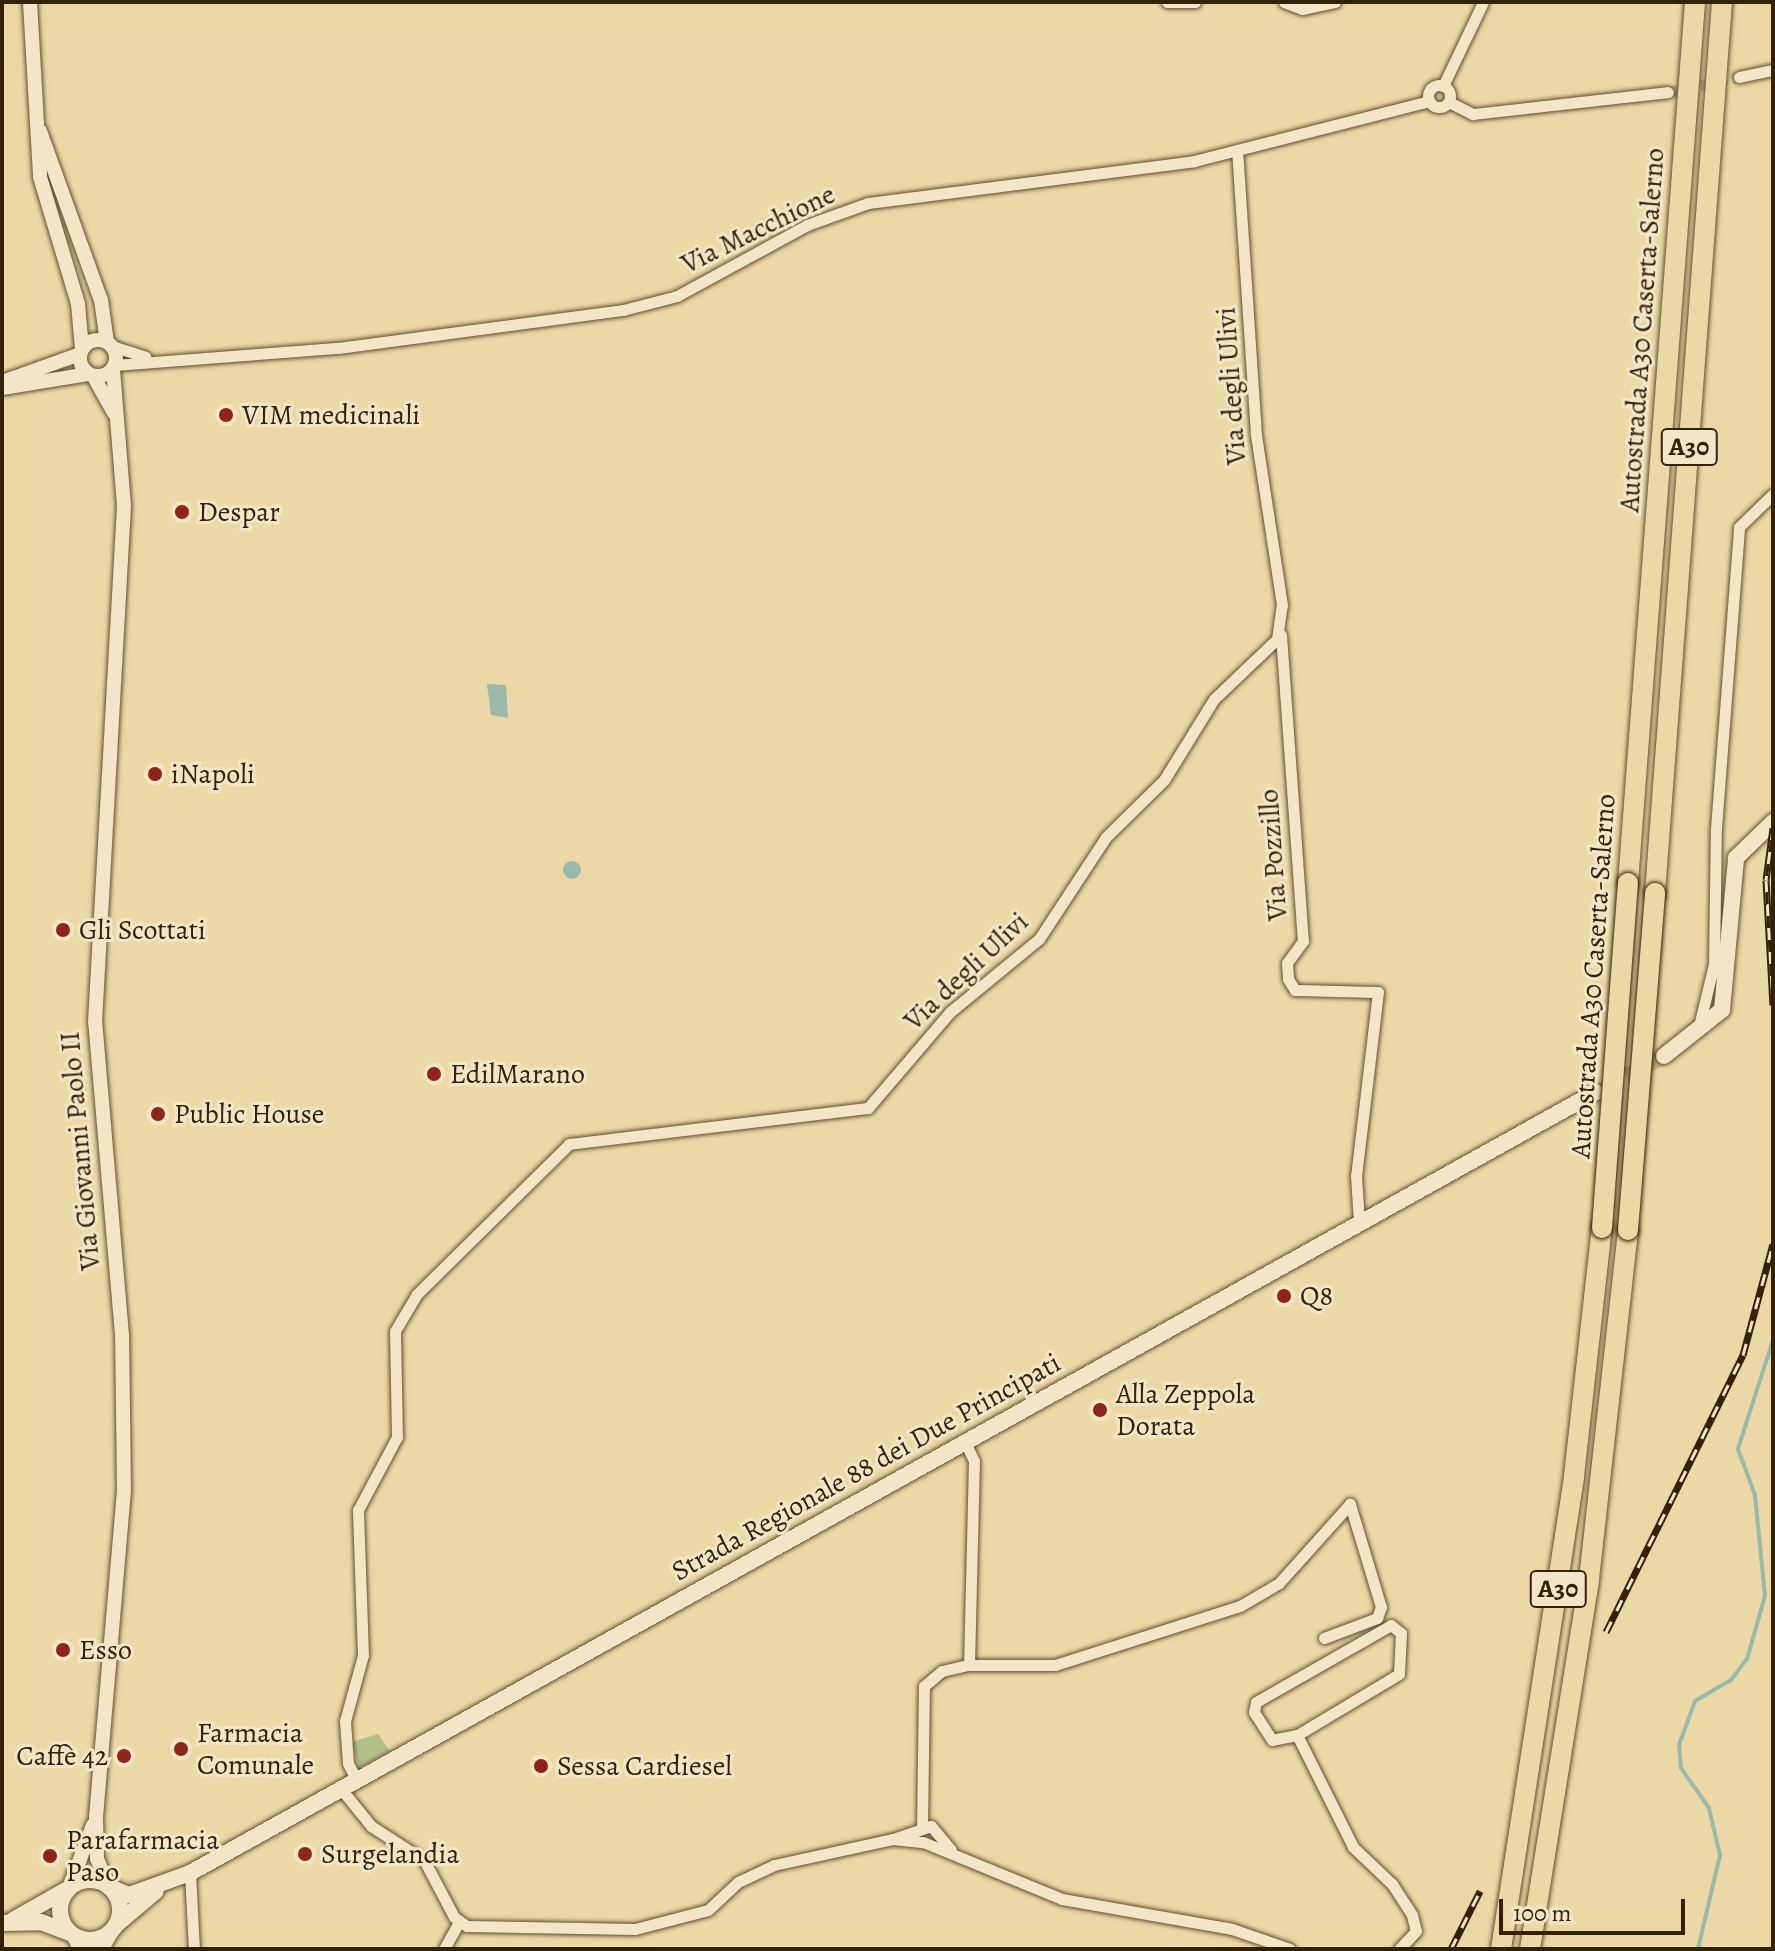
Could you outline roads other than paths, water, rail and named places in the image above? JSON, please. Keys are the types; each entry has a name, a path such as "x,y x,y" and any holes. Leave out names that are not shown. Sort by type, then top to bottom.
{"highway":[{"name":"Autostrada A30 Caserta-Salerno","path":"1501,1949 1574,1476 1602,1228 1695,2"},
{"name":"Autostrada A30 Caserta-Salerno","path":"1530,1949 1589,1579 1628,1230 1722,2"}],"main road":[{"path":"1664,1056 1693,1038 1722,1010 1736,858 1773,822"},
{"name":"Strada Regionale 88 dei Due Principati","path":"7,1922 90,1880 129,1895 161,1887 190,1873 1596,1092"},
{"path":"109,1887 119,1904 115,1926"},
{"name":"Strada Regionale 88 dei Due Principati","path":"7,1922 76,1942 95,1939 161,1887"},
{"path":"69,1888 60,1911 76,1942"}],"street":[{"path":"30,2 33,112 40,177 78,304 81,351 121,432"},
{"path":"1167,2 1195,2"},
{"path":"1284,2 1302,9 1335,2"},
{"path":"1483,2 1443,86 1449,102 1473,114 1668,92"},
{"path":"1739,77 1773,70"},
{"path":"1443,86 1431,89 1429,101 1438,107 1449,102"},
{"name":"Via Macchione","path":"114,367 149,359 338,348 623,310 677,296 807,225 868,203 1237,152 1429,101"},
{"path":"2,382 81,351 109,344 101,300 33,112"},
{"name":"Via degli Ulivi","path":"357,1781 348,1763 345,1721 363,1655 358,1510 397,1437 395,1331 417,1294 569,1144 868,1108 950,1012 1039,939 1106,837 1164,780 1214,699 1263,658 1280,630 1256,435 1237,152"},
{"name":"Via Macchione","path":"109,344 149,359"},
{"name":"Via Giovanni Paolo II","path":"96,1817 124,1491 122,1335 95,1022 124,506 121,432 109,344"},
{"path":"2,388 91,375 114,367"},
{"path":"1693,1038 1714,964 1716,828 1739,527 1773,494"},
{"name":"Via Pozzillo","path":"1280,630 1303,941 1287,963 1288,979 1295,990 1378,992 1356,1176 1359,1222"},
{"path":"965,1442 974,1461 969,1665"},
{"path":"1290,1949 1232,1929 1062,1899 957,1857 927,1834 918,1783 924,1686 942,1671 969,1665 1055,1665 1240,1606 1279,1583 1350,1504 1381,1607 1377,1618 1324,1638"},
{"path":"1391,1625 1401,1633 1399,1674 1297,1735 1272,1740 1254,1712 1256,1702 1391,1625"},
{"path":"1297,1735 1353,1847 1392,1884 1412,1915 1416,1931 1399,1949"},
{"path":"342,1790 371,1826 424,1860 459,1922"},
{"path":"96,1817 97,1859 109,1887"},
{"path":"69,1888 96,1817"},
{"path":"459,1922 635,1929 708,1910 738,1882 774,1865 927,1834"},
{"path":"190,1873 194,1949"},
{"path":"444,1949 459,1922"},
{"path":"102,1949 115,1926"}],"waterway":[{"path":"1698,1949 1720,1855 1709,1808 1681,1768 1679,1745 1695,1701 1731,1680 1747,1659 1765,1596 1755,1495 1738,1449 1773,1340"}],"tunnel":[{"path":"1668,92 1739,77"},
{"path":"1605,1087 1664,1056"}],"railway":[{"path":"1773,828 1766,880 1773,1005"},
{"path":"1606,1632 1743,1355 1773,1244"},
{"path":"1451,1949 1480,1891"}],"place":[{"name":"VIM medicinali","path":"226,415"},
{"name":"Despar","path":"182,512"},
{"name":"iNapoli","path":"155,774"},
{"name":"Gli Scottati","path":"63,930"},
{"name":"EdilMarano","path":"434,1074"},
{"name":"Public House","path":"158,1114"},
{"name":"Q8","path":"1284,1296"},
{"name":"Alla Zeppola Dorata","path":"1100,1410"},
{"name":"Esso","path":"63,1650"},
{"name":"Farmacia Comunale","path":"181,1749"},
{"name":"Caffè 42","path":"124,1756"},
{"name":"Sessa Cardiesel","path":"541,1766"},
{"name":"Surgelandia","path":"305,1854"},
{"name":"Parafarmacia Paso","path":"50,1856"}]}
